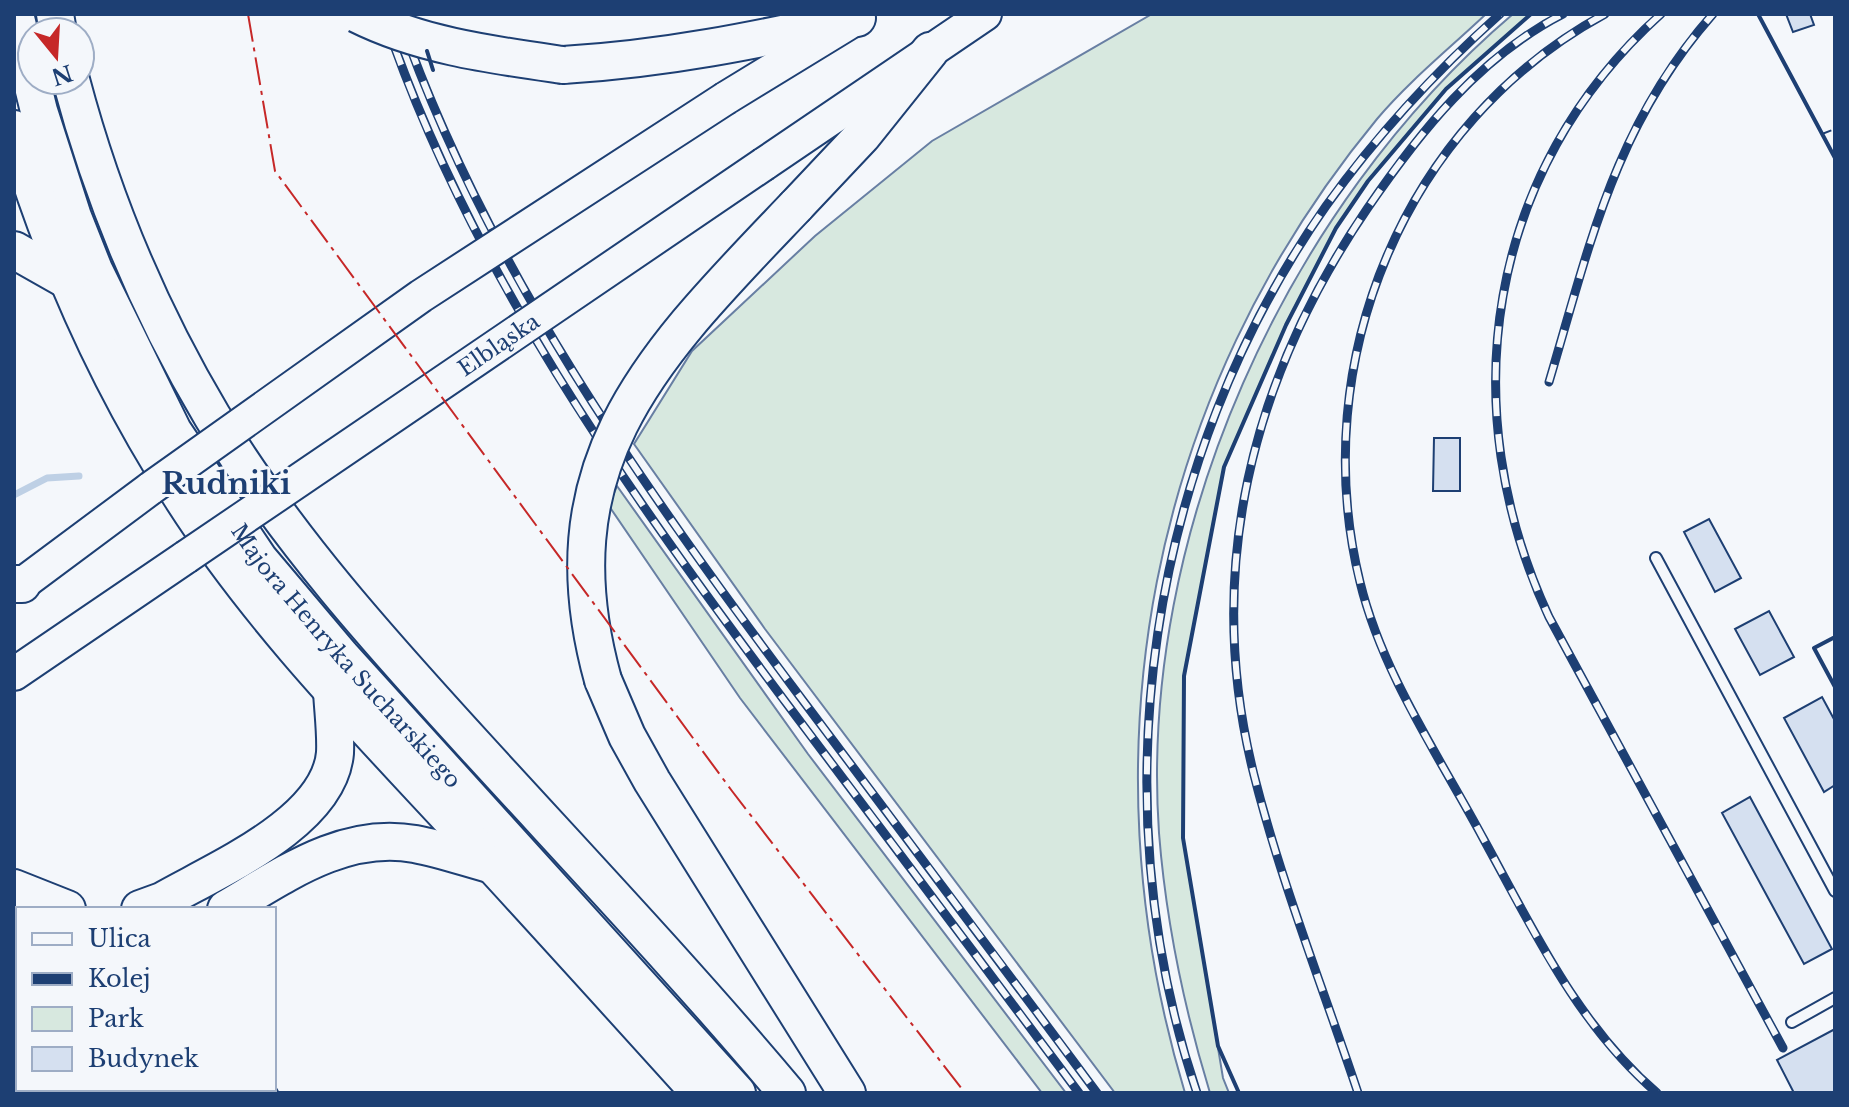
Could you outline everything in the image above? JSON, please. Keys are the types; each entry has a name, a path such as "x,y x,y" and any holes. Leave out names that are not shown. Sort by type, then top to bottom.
{"highway":[{"name":"Majora Henryka Sucharskiego","path":"15,14 39,111 73,217 94,270 173,431 259,559 341,656 737,1093"},
{"path":"357,14 411,35 470,51 563,65 637,61 709,51 860,16"},
{"path":"847,1093 627,736 603,680 586,602 584,561 590,514 603,458 625,411 654,364 707,300 862,136 930,51"},
{"name":"Majora Henryka Sucharskiego","path":"76,96 99,171 144,287 206,405 255,482 306,553 372,633 724,1018 787,1093"},
{"path":"14,129 67,280 112,375 181,497 258,603 332,691 700,1093"},
{"path":"14,250 67,280"},
{"path":"146,907 162,901 285,829 319,797 335,756 332,691"},
{"path":"229,907 301,864 336,849 372,843 413,843 493,865"},
{"path":"14,888 62,907"}],"main road":[{"name":"Elbląska","path":"14,674 985,14"},
{"path":"18,584 421,296 726,98 860,16"}],"lane":[{"path":"1656,558 1835,891"},
{"path":"1792,1022 1835,998"}],"green space":[{"path":"1152,14 1486,14 1389,105 1299,226 1236,340 1189,459 1157,582 1140,708 1139,836 1154,965 1185,1093 1115,1093 765,629 634,444 692,351 815,236 932,141"},
{"path":"1513,14 1531,14 1446,89 1368,181 1336,228 1286,325 1224,467 1184,676 1183,838 1223,1078 1229,1093 1210,1093 1177,964 1159,833 1159,720 1174,606 1202,493 1243,383 1296,279 1359,181 1432,92"},
{"path":"617,486 808,754 1066,1093 1042,1093 740,698 609,506"}],"building":[{"path":"1786,14 1810,14 1814,25 1793,32"},
{"path":"1434,438 1460,438 1460,491 1433,491"},
{"path":"1709,519 1741,578 1715,592 1684,532"},
{"path":"1769,611 1794,657 1760,675 1735,629"},
{"path":"1822,697 1835,721 1835,785 1824,792 1784,718"},
{"path":"1750,797 1832,949 1804,964 1722,813"},
{"path":"1835,1029 1835,1093 1794,1093 1777,1060"}],"waterway":[{"path":"14,495 47,478 79,476"}],"railway":[{"path":"383,14 418,108 460,200 506,288 557,375 668,542 1079,1093"},
{"path":"398,14 434,108 476,198 522,286 627,455 742,618 1097,1093"},
{"path":"1197,1093 1167,981 1150,866 1147,750 1158,634 1181,521 1217,410 1265,305 1326,206 1408,105 1500,14"},
{"path":"1358,1093 1277,855 1254,775 1239,699 1234,625 1237,552 1248,480 1267,409 1293,341 1327,274 1367,209 1453,99 1504,52 1563,14"},
{"path":"1605,14 1535,61 1474,118 1425,184 1387,256 1361,334 1347,416 1347,499 1360,582 1370,616 1382,649 1413,713 1559,974 1603,1037 1657,1093"},
{"path":"1661,14 1602,76 1556,145 1523,219 1503,296 1496,376 1501,457 1519,538 1549,617 1783,1048"},
{"path":"1549,382 1593,234 1629,143 1679,56 1713,14"}],"fence":[{"path":"1822,134 1835,129"}],"wall":[{"path":"1239,1093 1218,1046 1183,838 1184,676 1224,467 1286,325 1336,228 1368,181 1446,89 1531,14"},
{"path":"1758,14 1835,158"},
{"path":"427,51 433,70"},
{"path":"1835,637 1814,648 1835,687"}],"power":[{"path":"248,14 275,171 732,791 965,1093"}],"district":[{"name":"Rudniki","path":"226,484"}]}
